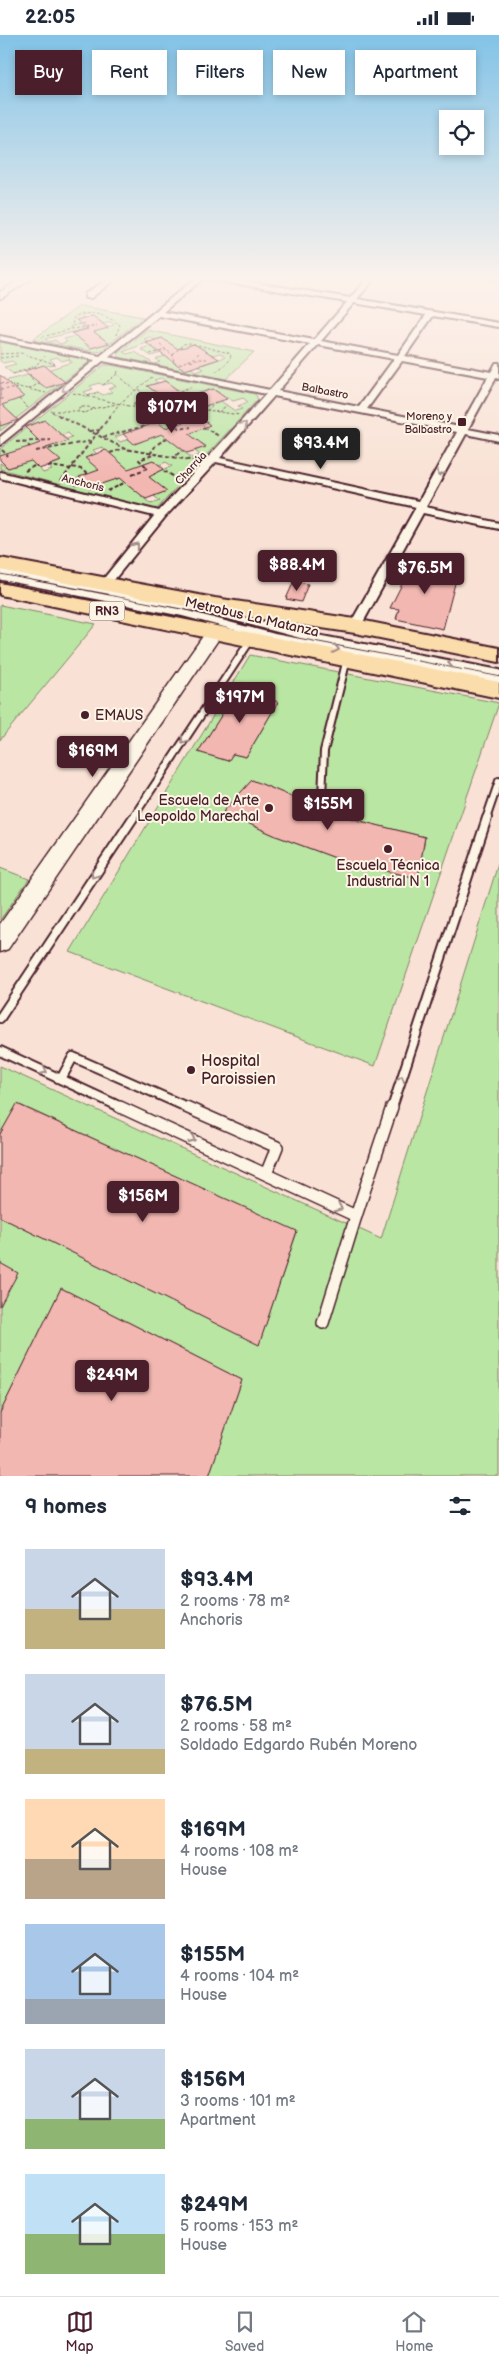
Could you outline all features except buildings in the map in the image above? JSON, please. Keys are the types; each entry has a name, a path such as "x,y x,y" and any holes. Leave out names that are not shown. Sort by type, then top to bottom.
{"highway":[{"name":"RN3","path":"0,564 215,605 257,627 347,659 499,690"},
{"name":"RN3","path":"0,589 214,633 257,627 355,626 499,655"}],"street":[{"name":"Balbastro","path":"33,344 499,438"},
{"path":"0,442 120,344"},
{"name":"Charrúa","path":"106,584 161,515 212,462 313,344"},
{"path":"327,344 496,376"},
{"path":"362,410 410,344"},
{"path":"355,626 496,376 499,365"},
{"path":"212,462 421,507 468,521 499,526"},
{"name":"Anchoris","path":"0,475 161,515"},
{"path":"0,942 214,633"}],"lane":[{"name":"Metrobus La Matanza","path":"0,571 206,610 257,627 274,637 499,680"},
{"name":"Metrobus La Matanza","path":"0,577 499,673"},
{"path":"0,1018 257,627"},
{"path":"322,797 324,751 347,659"},
{"path":"323,1323 356,1216 499,781"},
{"path":"0,1051 356,1216"},
{"path":"61,1079 73,1057 232,1126 276,1147 266,1173"}],"path":[{"path":"173,355 183,344"},
{"path":"195,344 231,355 229,361 207,379"},
{"path":"160,345 173,355 176,373"},
{"path":"150,353 166,349"},
{"path":"0,354 6,353 42,358 55,364"},
{"path":"199,353 193,359 207,359"},
{"path":"0,358 47,354"},
{"path":"188,361 196,362"},
{"path":"103,385 117,375 121,362"},
{"path":"13,374 35,366"},
{"path":"55,488 119,404 161,370"},
{"path":"29,389 38,383 31,379 30,374"},
{"path":"117,375 149,399"},
{"path":"0,383 88,397 159,413 208,411 252,416"},
{"path":"0,390 24,388"},
{"path":"88,397 98,391"},
{"path":"0,399 5,399"},
{"path":"208,411 209,407 218,399"},
{"path":"200,403 209,407"},
{"path":"119,404 92,409 85,413 77,411 50,411 123,449 150,454 176,455 212,462"},
{"path":"142,409 146,405"},
{"path":"219,412 227,405"},
{"path":"77,411 82,407 92,409"},
{"path":"159,413 180,429 191,427"},
{"path":"101,438 145,425"},
{"path":"203,427 229,442"},
{"path":"89,431 100,430"},
{"path":"150,454 156,445 167,439"},
{"path":"11,443 51,440"},
{"path":"23,441 30,447"},
{"path":"36,451 92,441"},
{"path":"110,453 123,449"},
{"path":"0,450 8,456"},
{"path":"176,455 182,451"},
{"path":"152,469 138,460 154,454"},
{"path":"48,466 81,469 87,474"},
{"path":"132,474 148,468"},
{"path":"164,471 190,486"},
{"path":"100,500 112,489 126,482"}],"green space":[{"path":"0,344 12,344 88,359 89,362 0,431 0,426 6,424 3,421 15,417 11,413 1,416 0,405 24,397 20,393 12,396 0,382 32,374 46,388 54,386 41,372 72,362 69,359 62,361 57,357 50,359 55,364 13,374 4,367 16,364 12,361 3,363 0,361"},
{"path":"55,344 87,344 91,348 100,344 109,344 101,351 96,352"},
{"path":"129,344 143,344 123,352 127,354 135,352 154,364 160,362 156,359 165,356 161,353 151,356 141,349 156,344 193,344 187,347 191,368 197,372 204,369 199,366 225,357 220,353 213,355 193,344 216,344 254,352 226,379 119,357 117,354"},
{"path":"104,365 255,394 258,399 156,510 0,469 0,463 8,468 16,465 11,460 28,455 43,473 52,470 48,466 60,462 56,457 45,460 36,451 72,437 68,433 59,436 45,420 36,423 39,426 28,430 32,434 42,431 51,440 6,457 0,456 0,449","holes":["161,378 192,400 209,395 205,391 213,389 233,401 243,398 248,402 238,406 242,409 235,411 215,397 195,404 200,408 192,410 176,396 154,403 159,407 152,410 146,405 138,407 134,404 168,393 161,387 152,390 148,386 158,383 154,380","99,383 103,385 111,383 116,386 108,389 112,392 103,395 98,392 88,395 84,392 93,389 90,386","191,419 197,423 204,421 210,425 179,437 191,446 201,443 206,446 195,451 200,455 192,458 183,451 185,450 154,428 136,435 143,441 135,444 129,439 120,442 115,437 148,426 144,422 152,420 173,434 191,427 184,422","102,447 131,477 152,469 144,463 153,460 159,465 166,462 172,466 138,481 151,491 161,487 166,491 154,496 160,501 151,504 141,496 144,495 112,471 93,479 99,485 90,488 84,483 76,486 70,481 109,467 100,459 90,462 85,458 97,454 93,450"]},
{"path":"0,605 96,624 0,740"},
{"path":"250,655 499,703 375,1066 70,952","holes":["242,683 270,691 267,698 278,702 246,757 233,754 228,761 198,752","252,780 295,798 360,821 425,837 418,878 349,863 276,836 224,812"]},
{"path":"499,861 499,1476 209,1476 242,1380 61,1288 0,1413 0,1217 259,1344 297,1232 18,1104 0,1134 0,1066 381,1239"},
{"path":"0,868 29,879 0,920"}],"place":[{"name":"Moreno y Balbastro","path":"462,422"},
{"name":"EMAUS","path":"85,715"},
{"name":"Escuela de Arte Leopoldo Marechal","path":"269,808"},
{"name":"Escuela Técnica Industrial N 1","path":"388,849"},
{"name":"Hospital Paroissien","path":"191,1070"}]}
